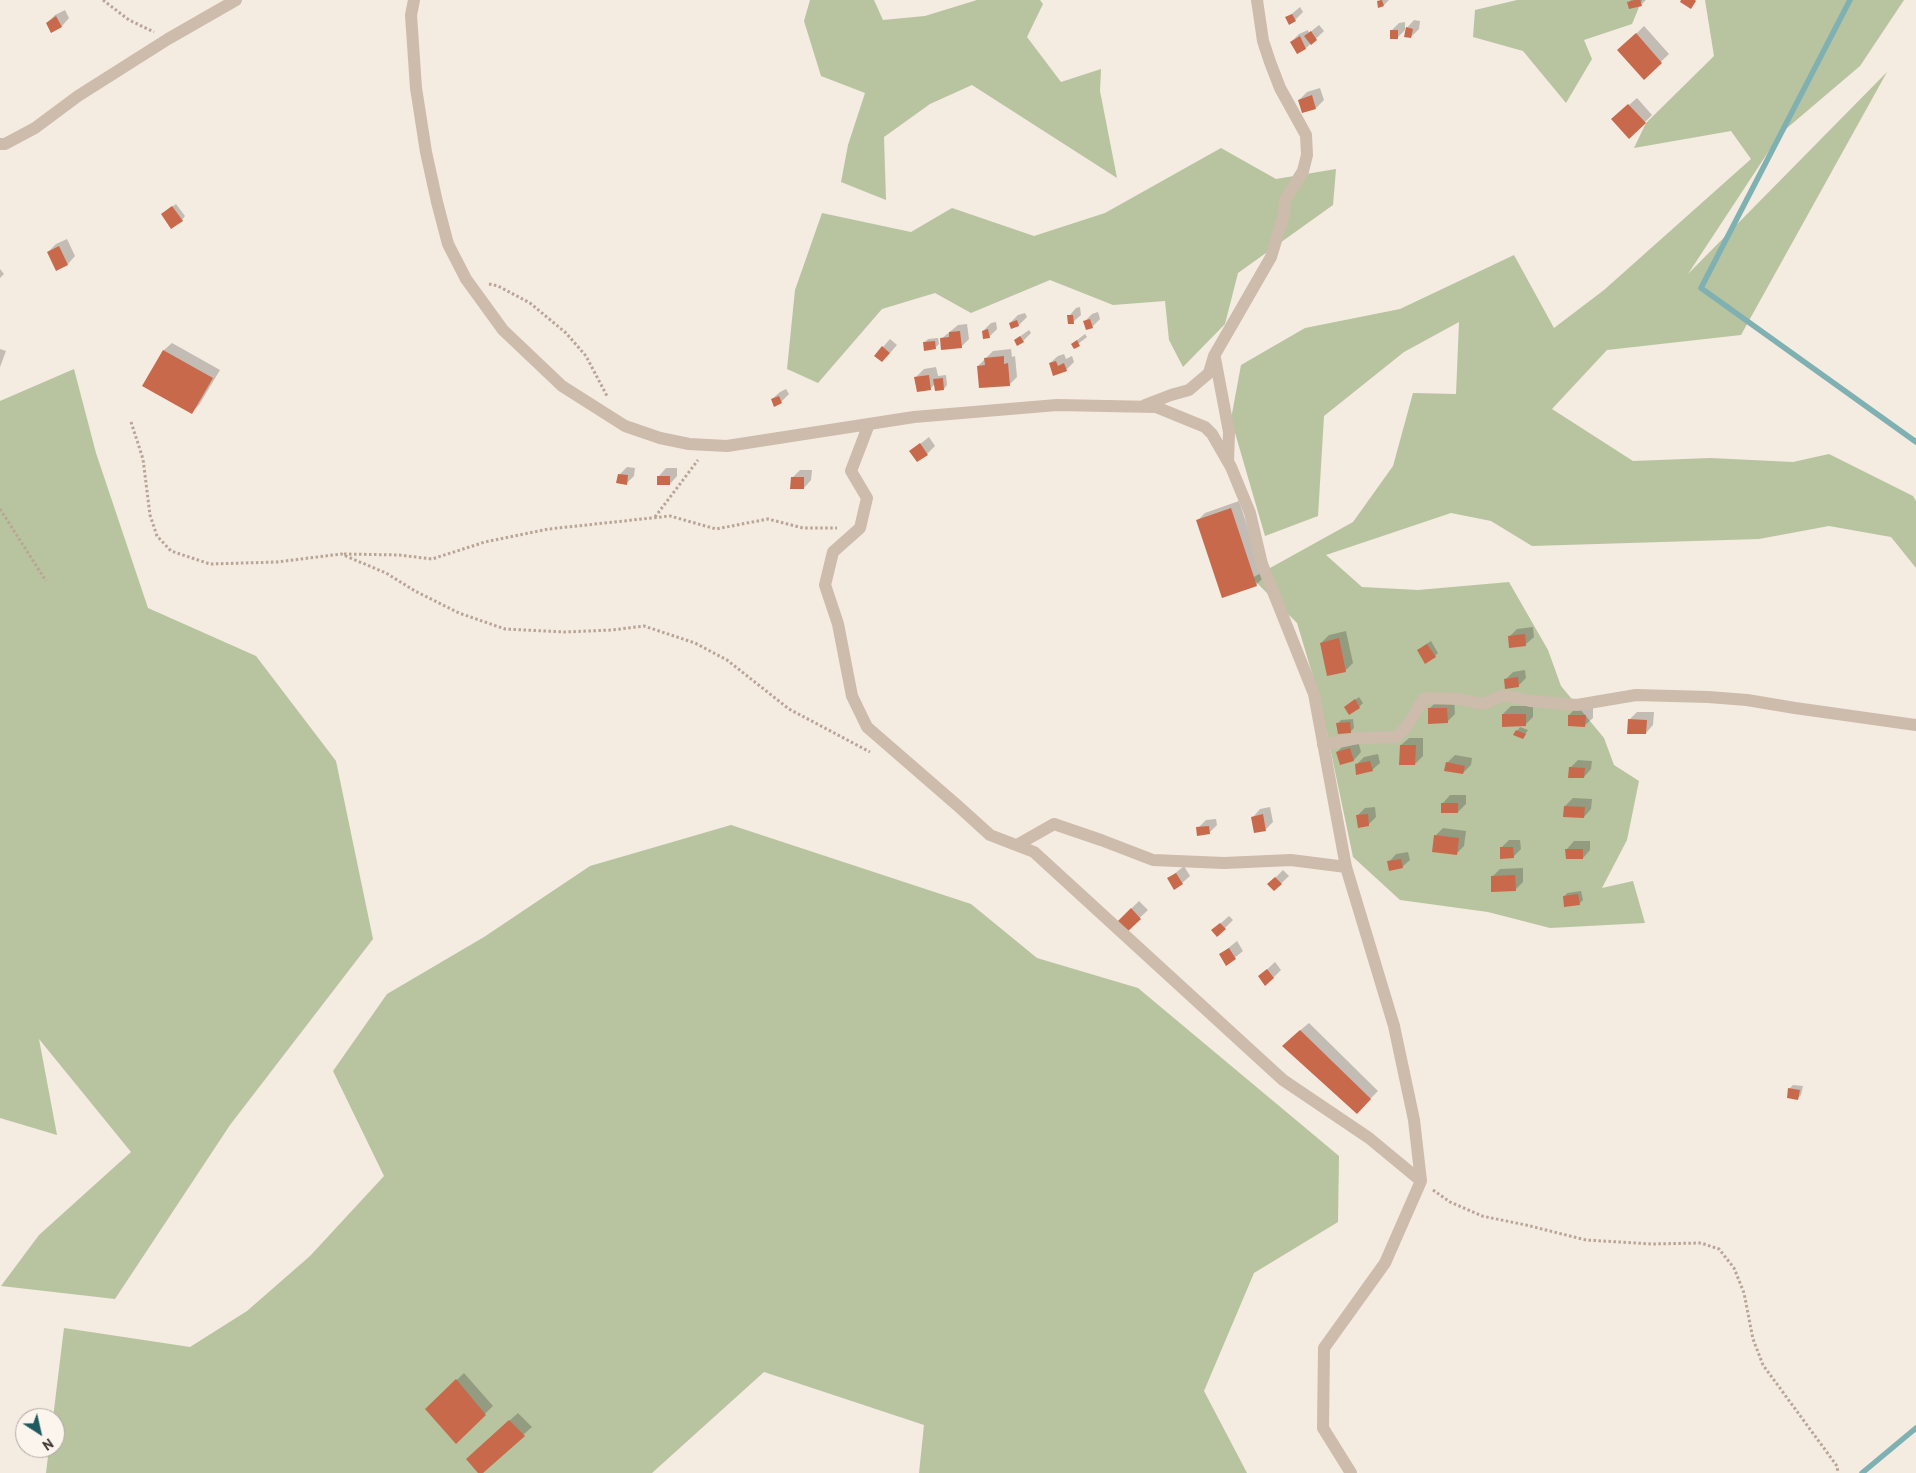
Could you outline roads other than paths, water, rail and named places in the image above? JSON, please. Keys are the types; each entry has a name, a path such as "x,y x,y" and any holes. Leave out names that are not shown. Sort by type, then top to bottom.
{"street":[{"path":"0,144 5,144 36,128 78,96 168,39 236,0"},
{"path":"414,0 411,15 416,79 426,152 436,202 448,244 466,280 503,330 562,386 625,426 660,438 689,444 727,446 914,416 1057,405 1141,406 1156,407 1205,427 1212,434 1228,463 1250,513 1262,564 1314,694 1346,867 1394,1026 1414,1120 1421,1182 1385,1264 1324,1348 1323,1428 1351,1473"},
{"path":"1141,406 1190,390 1209,373 1214,356 1271,256 1284,214 1285,200 1303,171 1307,155 1306,135 1280,88 1263,41 1257,0"},
{"path":"1214,356 1229,432 1228,463"},
{"path":"869,424 850,471 867,498 860,528 833,552 825,586 838,624 852,696 867,728 990,835 1034,852 1283,1080 1370,1138 1421,1182"},
{"path":"1323,745 1358,738 1396,737 1409,723 1424,698 1459,699 1483,704 1504,695 1530,701 1577,705 1636,696 1708,697 1747,700 1916,725"},
{"path":"1017,844 1054,824 1153,860 1224,863 1290,860 1346,867"}],"waterway":[{"path":"1850,0 1701,288 1916,442"},
{"path":"1862,1473 1916,1428"}]}
